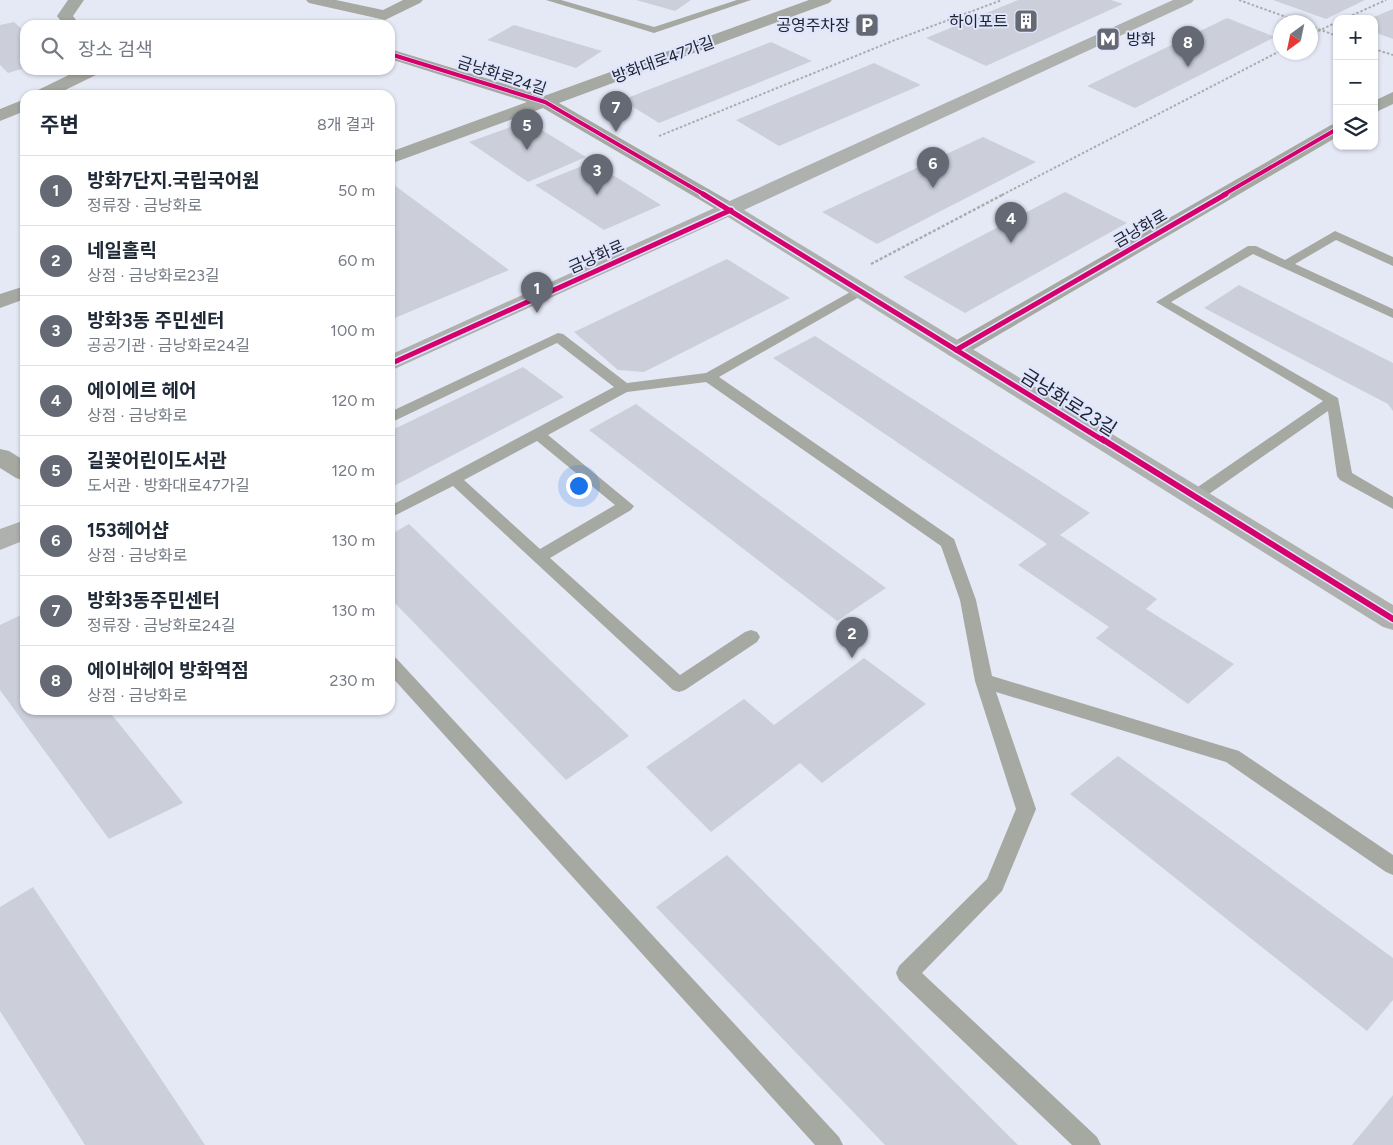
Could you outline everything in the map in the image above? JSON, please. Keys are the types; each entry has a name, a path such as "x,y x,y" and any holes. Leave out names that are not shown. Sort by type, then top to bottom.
{"street":[{"path":"68,20 65,16 76,0"},
{"path":"314,0 384,20 414,0"},
{"name":"방화대로47가길","path":"395,156 824,0"},
{"name":"금낭화로","path":"395,362 731,210 1186,0"},
{"name":"금낭화로24길","path":"395,56 545,102 731,210"},
{"path":"52,90 82,75"},
{"path":"1378,106 1393,97"},
{"path":"0,116 20,106"},
{"name":"금낭화로","path":"956,350 1333,132"},
{"name":"금낭화로23길","path":"731,210 1393,619"},
{"path":"0,301 20,294"},
{"path":"0,457 20,469"},
{"path":"0,540 20,531"}],"lane":[{"path":"551,0 654,30 746,0"},
{"path":"1285,265 1335,235 1393,262"},
{"path":"1333,401 1162,302 1252,249 1393,314"},
{"path":"395,510 624,388 709,376 852,284"},
{"path":"395,416 558,337 624,388"},
{"path":"709,376 948,543 968,600 984,681 1026,808 995,885 907,973 1089,1145"},
{"path":"1194,496 1333,401"},
{"path":"1333,401 1345,476 1393,504"},
{"path":"537,433 626,506 539,557"},
{"path":"453,478 679,685 751,637"},
{"path":"395,668 831,1145"},
{"path":"984,681 1232,756 1393,866"}],"path":[{"path":"626,149 895,40 1002,0"},
{"path":"1239,0 1281,15"},
{"path":"1353,15 1386,0"},
{"path":"1318,31 1333,24"},
{"path":"1318,29 1333,34"},
{"path":"1378,50 1393,55"},
{"path":"852,284 1104,140 1273,55"}],"building":[{"path":"636,0 691,0 675,11"},
{"name":"하이포트","path":"1018,0 1111,0 1123,4 986,66 926,38"},
{"path":"1273,0 1365,0 1326,19"},
{"path":"1393,9 1393,39 1378,33 1378,15"},
{"path":"1227,18 1273,36 1273,38 1135,108 1087,86"},
{"path":"14,22 20,27 20,69 8,73 0,65 0,25"},
{"path":"514,25 602,51 576,68 487,40"},
{"path":"771,42 812,61 659,123 622,100"},
{"path":"874,63 921,85 779,146 736,120"},
{"path":"527,121 586,157 528,182 469,142"},
{"path":"983,137 1036,162 877,244 822,212"},
{"path":"592,162 661,205 604,230 535,185"},
{"path":"395,186 509,270 395,318"},
{"path":"1065,192 1127,223 965,313 903,277"},
{"path":"727,259 790,298 644,372 618,370 574,332"},
{"path":"1239,285 1393,363 1393,411 1388,404 1204,308"},
{"path":"815,336 1090,513 1060,535 1157,599 1146,609 1234,664 1188,704 1096,638 1109,627 1018,565 1047,544 773,358"},
{"path":"523,367 564,397 395,485 395,429"},
{"path":"636,404 886,588 837,621 589,430"},
{"path":"409,524 629,736 566,780 395,603 395,532"},
{"path":"20,615 20,715 112,715 183,803 109,839 0,690 0,625"},
{"path":"864,658 926,704 822,783 800,763 711,832 646,767 744,699 774,725"},
{"path":"1118,756 1393,958 1393,1000 1367,1031 1070,794"},
{"path":"727,855 1018,1145 885,1145 656,907"},
{"path":"33,887 205,1145 85,1145 0,1011 0,907"},
{"path":"1393,1095 1393,1145 1352,1145"}],"cycle path":[{"path":"395,56 545,102 731,210 1393,619"},
{"path":"956,350 1333,131"},
{"path":"395,362 731,210"}],"place":[{"name":"하이포트","path":"1026,21"},
{"name":"공영주차장","path":"867,25"},
{"name":"방화","path":"1108,39"},
{"name":"에이바헤어 방화역점","path":"1188,67"},
{"name":"방화3동주민센터","path":"616,132"},
{"name":"길꽃어린이도서관","path":"527,150"},
{"name":"153헤어샵","path":"933,188"},
{"name":"방화3동 주민센터","path":"597,195"},
{"name":"에이에르 헤어","path":"1011,243"},
{"name":"방화7단지.국립국어원","path":"537,313"},
{"name":"네일홀릭","path":"852,658"}]}
